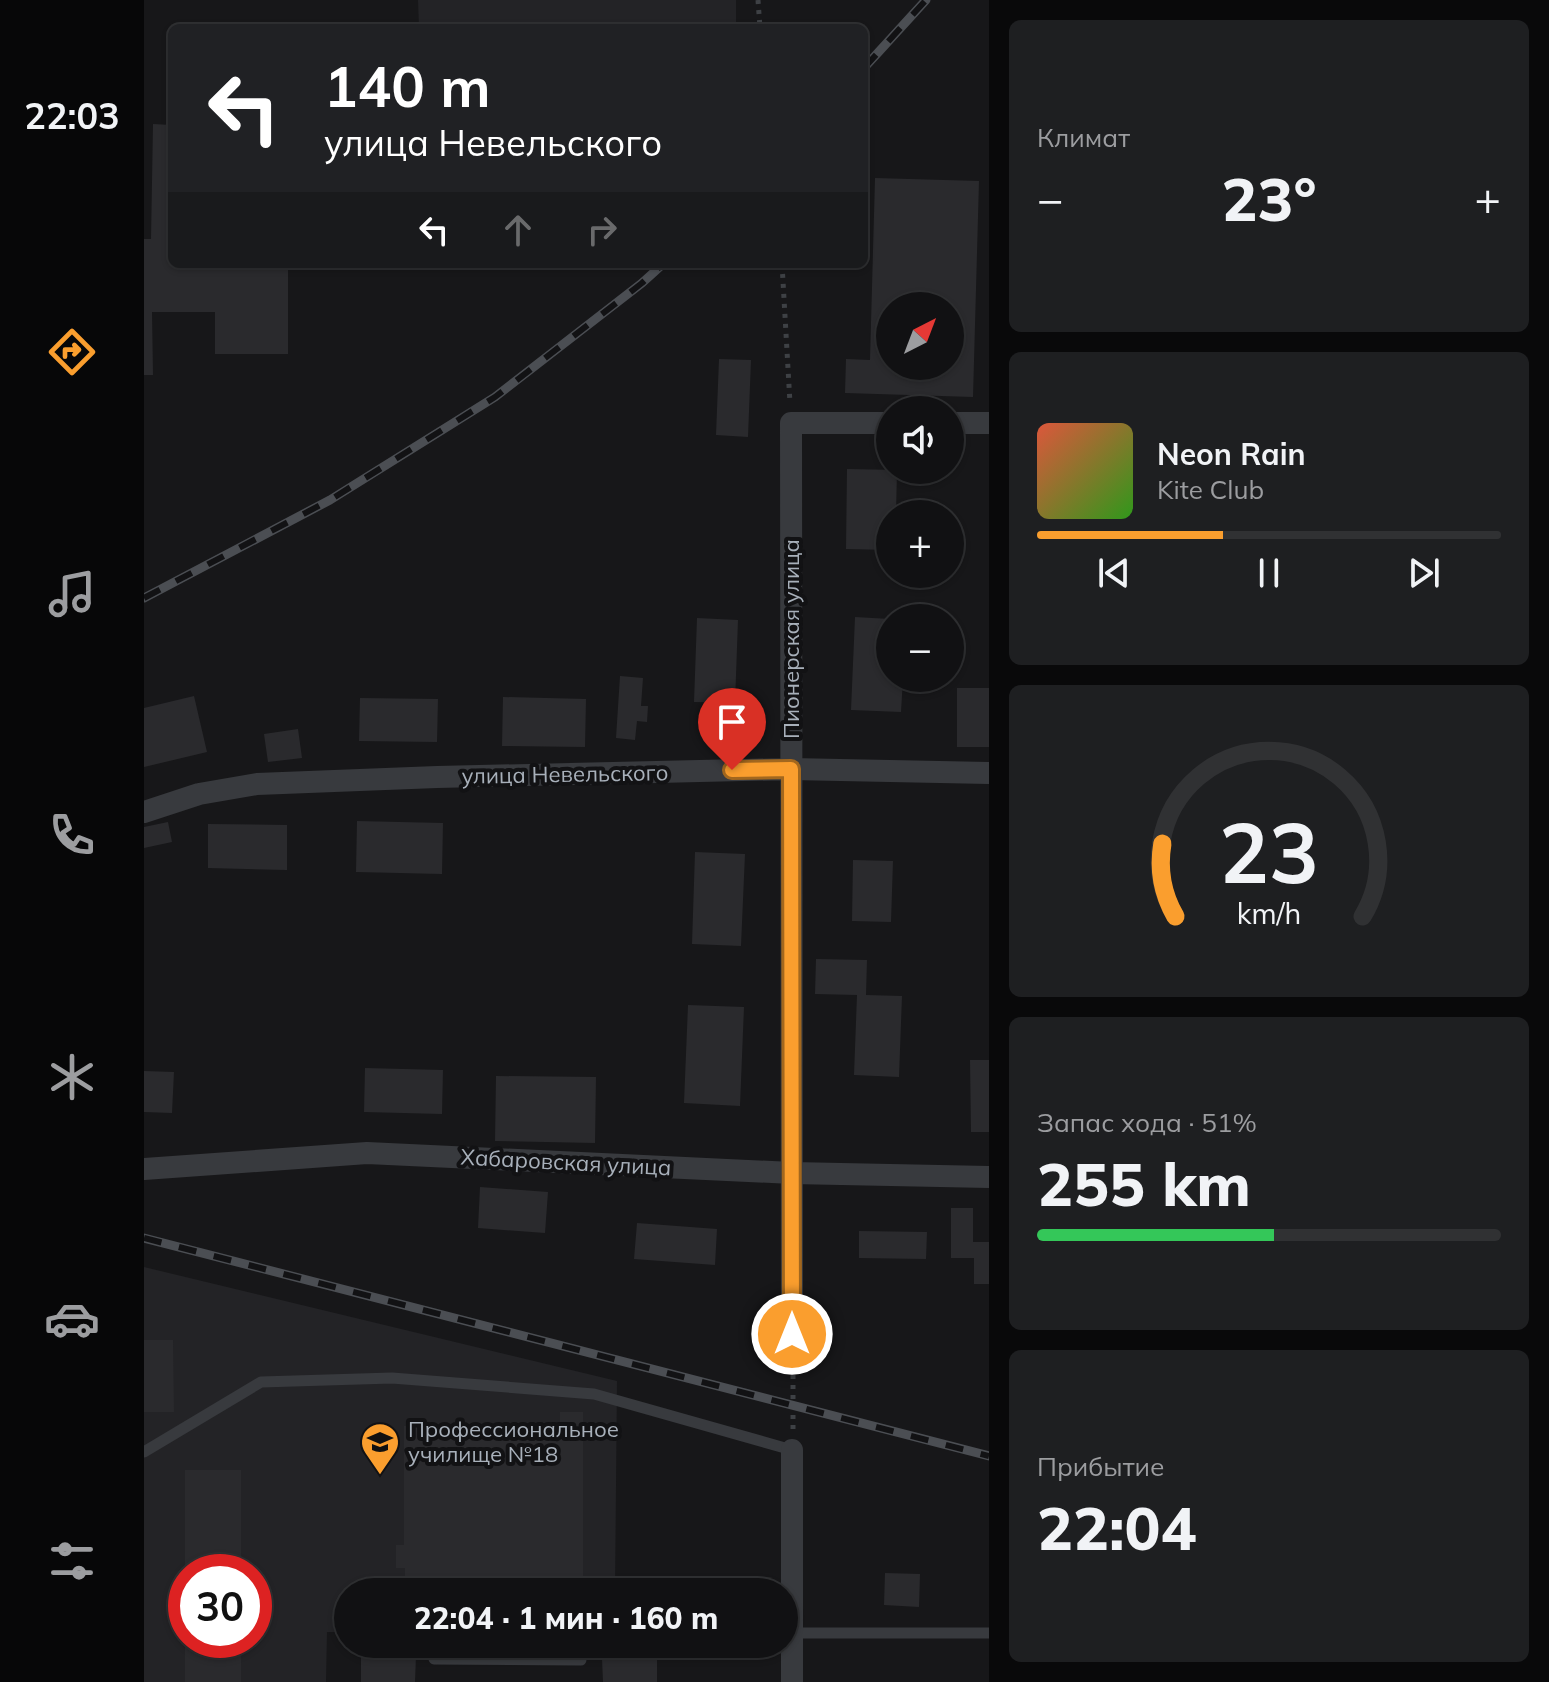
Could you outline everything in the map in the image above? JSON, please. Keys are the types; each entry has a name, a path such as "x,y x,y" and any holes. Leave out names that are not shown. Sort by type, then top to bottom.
{"street":[{"path":"791,423 876,423"},
{"name":"Пионерская улица","path":"791,423 792,1334"},
{"path":"964,423 989,423"},
{"name":"улица Невельского","path":"144,812 199,794 257,784 791,769 989,773"},
{"name":"Хабаровская улица","path":"144,1169 367,1153 792,1173 989,1177"},
{"path":"792,1450 792,1578"},
{"path":"792,1658 792,1682"}],"lane":[{"path":"144,1452 261,1382 392,1378 594,1394 792,1450"},
{"path":"798,1633 989,1633"},
{"path":"434,1659 581,1660"}],"path":[{"path":"758,0 760,24"},
{"path":"782,268 791,423"},
{"path":"792,1334 792,1450"}],"shaded area":[{"path":"418,0 736,0 736,24 419,24"},
{"name":"Профессиональное училище №18","path":"144,1267 617,1381 615,1578 334,1578 334,1632 327,1632 326,1682 144,1682"}],"building":[{"path":"153,124 168,125 168,268 288,268 288,354 215,354 215,312 152,312 153,375 144,375 144,239 151,239"},
{"path":"875,178 979,181 973,397 845,393 846,359 870,360"},
{"path":"719,359 751,360 748,437 716,435"},
{"path":"847,469 876,470 876,484 897,484 896,500 876,500 876,550 846,549"},
{"path":"855,617 876,618 876,692 902,692 901,712 851,710"},
{"path":"697,618 738,620 735,703 694,702"},
{"path":"620,676 643,678 641,706 648,706 647,722 637,721 635,740 616,738"},
{"path":"964,688 989,688 989,747 957,747 957,692 964,692"},
{"path":"194,696 207,752 144,767 144,708"},
{"path":"503,697 586,699 585,747 502,746"},
{"path":"360,698 438,699 437,742 359,741"},
{"path":"298,729 302,758 268,762 264,734"},
{"path":"357,821 443,823 442,874 356,872"},
{"path":"168,822 172,842 144,848 144,827"},
{"path":"208,824 287,825 287,870 208,868"},
{"path":"695,852 745,854 741,946 692,944"},
{"path":"853,860 893,861 891,922 852,921"},
{"path":"816,959 867,960 866,995 902,996 899,1077 854,1075 857,995 815,994"},
{"path":"688,1005 744,1007 740,1106 684,1103"},
{"path":"970,1060 989,1060 989,1132 971,1132"},
{"path":"365,1068 443,1070 442,1114 364,1112"},
{"path":"144,1071 174,1072 172,1113 144,1112"},
{"path":"496,1076 596,1077 595,1143 495,1141"},
{"path":"480,1187 548,1192 545,1233 478,1228"},
{"path":"951,1208 973,1208 973,1242 989,1242 989,1284 974,1284 974,1258 951,1258"},
{"path":"637,1223 717,1229 715,1265 634,1259"},
{"path":"859,1231 927,1232 926,1259 859,1258"},
{"path":"144,1340 173,1340 174,1412 144,1412"},
{"path":"560,1412 583,1412 583,1578 405,1578 405,1568 396,1568 396,1545 404,1545 404,1426 560,1426"},
{"path":"185,1470 241,1470 241,1554 185,1554"},
{"path":"885,1573 920,1574 919,1607 884,1605"},
{"path":"185,1658 241,1658 241,1682 185,1682"},
{"path":"361,1658 416,1658 415,1682 361,1682"},
{"path":"657,1658 657,1682 603,1682 602,1659"}],"railway":[{"path":"868,64 926,0"},
{"path":"144,598 330,500 495,397 659,268"},
{"path":"144,1238 989,1456"}],"place":[{"name":"Профессиональное училище №18","path":"380,1476"}],"route":[{"path":"732,770 791,769 792,1334"}]}
